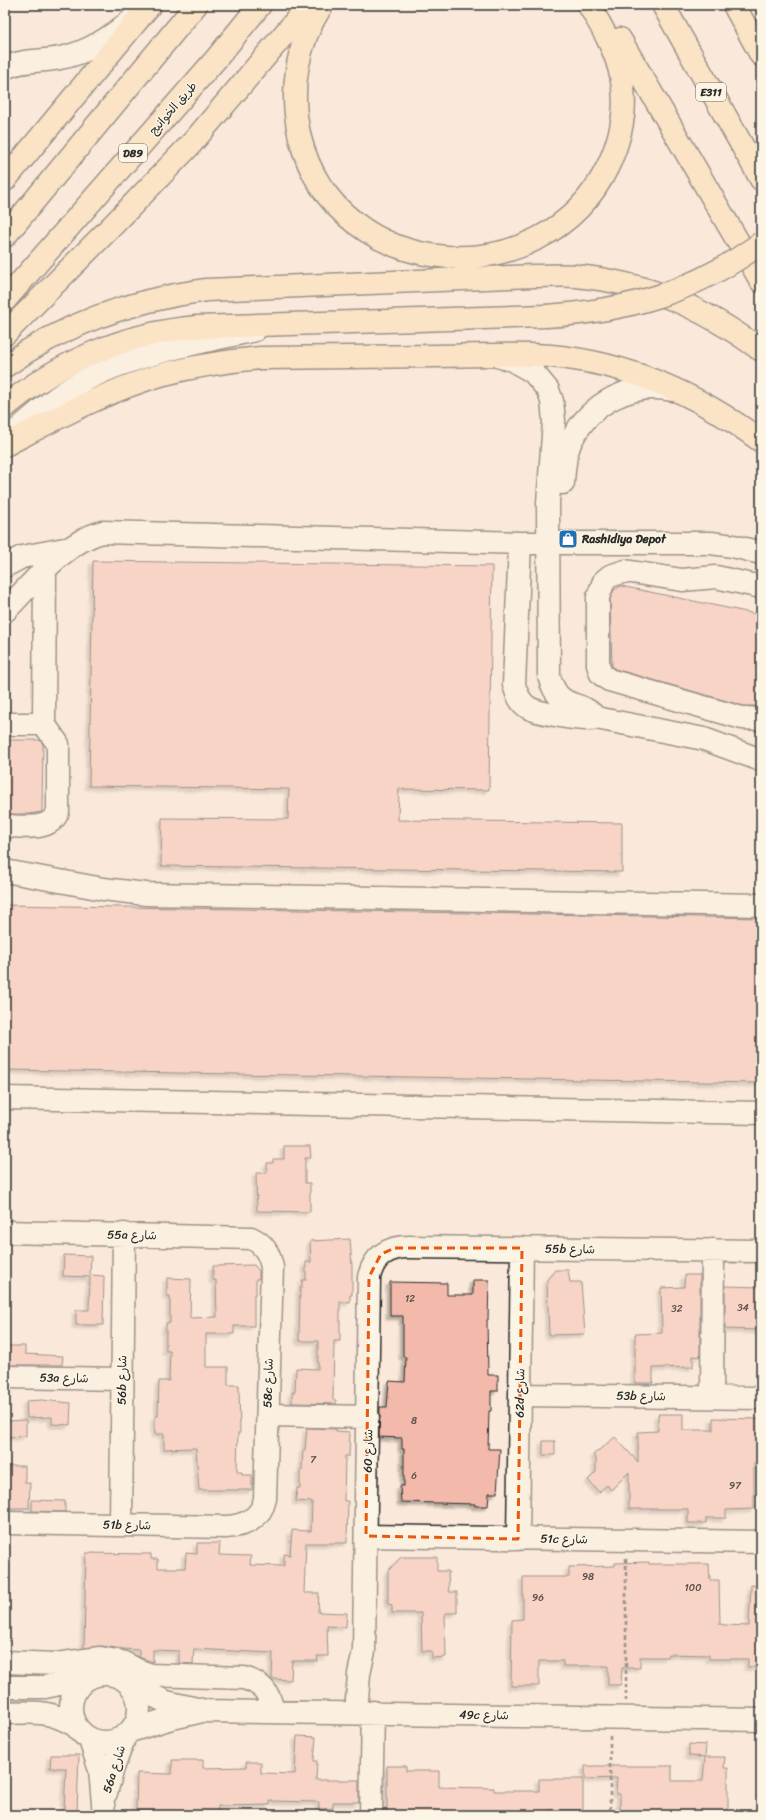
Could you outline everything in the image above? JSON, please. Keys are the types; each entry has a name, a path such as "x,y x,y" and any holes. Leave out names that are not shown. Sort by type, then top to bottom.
{"main road":[{"path":"5,180 150,5"},
{"path":"5,236 196,5"},
{"name":"طريق الخوانيج","path":"5,300 216,59 260,5"},
{"path":"5,334 186,149 229,101 309,5"},
{"path":"322,5 304,40 296,74 295,91 295,109 300,138 316,176 336,204 362,228 377,237 408,250 440,257 457,258 476,257 511,250 544,235 573,213 596,186 605,171 619,138 622,123 624,92 617,60 589,5"},
{"path":"600,5 761,282"},
{"name":"E311","path":"663,5 761,179"},
{"path":"734,5 761,54"},
{"path":"5,407 56,371 96,352 138,336 167,330 189,328 546,316 601,311 649,300 681,288 713,274 761,243"},
{"path":"5,366 39,345 91,318 147,300 176,294 206,290 533,276 574,276 616,281 656,292 694,308 731,328 761,350"},
{"path":"5,445 103,396 164,374 196,367 261,358 530,355 580,360 638,374 680,391 718,412 761,441"}],"street":[{"path":"5,68 23,62 59,58 93,47 116,33 150,5"},
{"path":"5,441 51,402 90,378 111,368 155,354 280,324"},
{"path":"488,356 500,357 523,365 533,372 548,390 552,401 557,472 556,544 549,668 551,683 560,697 567,703 589,711 596,718"},
{"path":"557,472 571,442 585,420 603,403 626,392 640,389 666,389 680,391"},
{"path":"5,611 70,548 93,535 102,532 556,544 722,544 761,553"},
{"path":"520,543 514,685 519,698 528,707 536,710 587,720 596,718 704,739 761,760"},
{"path":"631,544 633,572"},
{"path":"716,577 722,544"},
{"path":"5,566 22,557 70,548"},
{"path":"5,826 40,826 52,822 58,811 58,744 44,724 45,571"},
{"path":"761,587 716,577 682,580 625,571 610,576 600,589 598,597 598,665 602,674 609,680 742,718 761,719"},
{"path":"519,698 532,700 539,698 544,694 551,683"},
{"path":"5,724 44,724"},
{"path":"5,871 103,889 146,894 761,905"},
{"path":"5,1098 761,1113"},
{"name":"55a شارع","path":"5,1232 236,1236 251,1238 258,1241"},
{"name":"56b شارع","path":"121,1525 124,1234"},
{"name":"58c شارع","path":"248,1522 261,1510 265,1499 268,1415 272,1267 268,1253 258,1241"},
{"name":"55b شارع","path":"381,1254 388,1250 402,1247 761,1251"},
{"name":"62d شارع","path":"518,1539 522,1248"},
{"path":"712,1397 713,1250"},
{"name":"شارع 60","path":"371,1815 365,1712 368,1674 364,1651 369,1278 375,1261 381,1254"},
{"name":"53a شارع","path":"5,1378 122,1379"},
{"name":"53b شارع","path":"520,1395 761,1398"},
{"path":"268,1415 368,1417"},
{"name":"51b شارع","path":"5,1523 226,1527 241,1525 248,1522"},
{"name":"51c شارع","path":"366,1536 761,1542"},
{"path":"5,1662 56,1664 100,1658 122,1662 139,1672 151,1675 244,1678 256,1683 266,1691 270,1697 273,1711"},
{"path":"5,1687 45,1687 101,1674 114,1675 130,1684 138,1699 140,1708 135,1724 128,1734 108,1742 99,1742 90,1740 78,1731 74,1725 70,1708 71,1698 78,1687 88,1678"},
{"name":"49c شارع","path":"130,1684 166,1702 206,1710 761,1720"},
{"name":"49c شارع","path":"128,1734 168,1719 206,1710"},
{"path":"5,1713 39,1712 62,1718 74,1725"},
{"name":"56a شارع","path":"104,1808 113,1768 128,1734"},
{"name":"56a شارع","path":"90,1740 100,1770 104,1808"}],"path":[{"path":"626,1540 626,1702 632,1702 632,1717"},
{"path":"610,1815 610,1735 617,1735"}],"highlighted area":[{"path":"395,1248 522,1248 518,1539 366,1536 369,1277 381,1254"}],"building":[{"path":"93,561 492,566 489,790 399,789 398,820 622,823 622,872 161,866 162,818 288,819 289,789 89,786"},
{"path":"621,586 761,615 761,706 744,706 615,669 612,666 610,599 614,590"},
{"path":"5,740 40,740 43,744 42,812 28,814 5,814"},
{"path":"5,905 761,918 761,1083 5,1070"},
{"path":"284,1146 310,1146 311,1158 305,1158 305,1183 310,1183 310,1212 257,1211 256,1173 267,1173 267,1163 273,1163 273,1159 284,1159"},
{"path":"350,1239 352,1295 350,1295 350,1302 340,1302 340,1341 334,1341 333,1400 336,1400 336,1404 292,1403 292,1392 295,1392 296,1368 318,1369 318,1341 299,1341 300,1288 302,1288 302,1280 306,1280 306,1262 311,1262 310,1241"},
{"path":"64,1255 91,1256 90,1275 104,1276 103,1325 76,1325 76,1310 89,1310 90,1277 63,1276"},
{"path":"254,1265 259,1271 259,1279 256,1279 256,1294 254,1294 254,1326 234,1326 234,1334 206,1334 206,1367 228,1367 228,1385 239,1385 240,1433 238,1433 237,1472 242,1472 242,1475 252,1475 252,1490 199,1490 196,1448 164,1449 164,1434 155,1434 155,1416 158,1416 159,1381 169,1381 170,1351 166,1351 166,1323 170,1323 170,1296 167,1296 167,1278 191,1279 190,1318 217,1317 216,1280 213,1280 213,1266"},
{"path":"555,1270 568,1270 570,1282 581,1282 585,1334 549,1335 547,1280"},
{"path":"685,1275 700,1275 700,1357 693,1356 693,1367 653,1368 653,1383 635,1383 635,1334 662,1333 661,1288 684,1287"},
{"path":"473,1280 489,1280 487,1320 488,1375 498,1375 498,1391 491,1391 488,1449 500,1449 497,1493 489,1493 488,1506 475,1506 475,1504 401,1502 400,1486 404,1486 404,1449 402,1449 402,1438 379,1437 380,1407 387,1407 389,1381 405,1382 406,1357 403,1356 403,1316 390,1316 390,1282 447,1283 447,1295 473,1295"},
{"path":"725,1286 761,1287 761,1330 725,1329"},
{"path":"5,1346 25,1346 25,1354 63,1356 62,1365 5,1365"},
{"path":"42,1400 71,1403 70,1425 52,1424 52,1417 27,1418 26,1401"},
{"path":"658,1414 683,1414 683,1430 713,1430 713,1418 759,1419 757,1464 754,1463 754,1509 726,1510 726,1518 706,1518 706,1523 688,1523 688,1509 629,1509 629,1472 611,1490 607,1485 599,1492 588,1480 596,1472 596,1458 593,1455 615,1437 638,1462 638,1432 658,1431"},
{"path":"26,1420 26,1436 5,1437 5,1421"},
{"path":"307,1428 336,1429 336,1431 350,1432 349,1456 345,1456 344,1501 348,1501 347,1543 306,1543 304,1593 319,1593 318,1612 347,1613 346,1627 327,1626 328,1656 317,1656 318,1661 292,1661 291,1680 272,1679 273,1653 194,1649 193,1664 179,1663 179,1651 153,1650 153,1662 139,1657 139,1650 102,1646 84,1648 86,1553 151,1554 151,1559 158,1559 158,1568 185,1568 186,1553 197,1554 197,1543 220,1543 219,1555 251,1556 250,1565 284,1566 284,1554 290,1555 292,1530 311,1531 312,1502 296,1501 297,1488 300,1488 300,1470 302,1470 303,1450 305,1450"},
{"path":"543,1441 555,1441 555,1455 543,1455"},
{"path":"5,1466 25,1466 25,1483 30,1483 29,1508 5,1508"},
{"path":"32,1500 65,1501 65,1512 32,1511"},
{"path":"401,1557 437,1557 437,1571 448,1571 449,1592 457,1592 457,1613 445,1613 446,1657 432,1658 432,1651 422,1651 421,1613 392,1613 392,1605 388,1604 388,1571"},
{"path":"649,1562 649,1564 709,1564 710,1580 719,1580 720,1624 749,1626 751,1585 761,1586 761,1667 748,1667 748,1659 709,1659 709,1655 668,1654 667,1657 640,1657 640,1668 622,1668 621,1685 608,1685 608,1666 563,1666 563,1661 539,1661 539,1686 511,1686 512,1620 523,1619 523,1577 569,1577 569,1567 615,1566 615,1563"},
{"path":"297,1736 316,1737 314,1761 317,1761 316,1780 359,1780 359,1802 333,1802 333,1808 319,1809 319,1802 270,1801 270,1805 218,1806 217,1815 156,1815 156,1811 136,1811 137,1773 172,1774 172,1760 203,1760 203,1768 246,1767 246,1762 261,1762 261,1773 295,1774"},
{"path":"689,1744 706,1745 705,1757 689,1756"},
{"path":"51,1755 79,1755 77,1812 64,1812 66,1768 50,1768"},
{"path":"705,1757 725,1757 724,1768 728,1768 728,1815 620,1815 620,1794 616,1794 617,1778 585,1779 585,1766 672,1766 672,1781 703,1781"},
{"path":"387,1766 406,1766 406,1771 439,1771 439,1787 494,1788 494,1791 539,1791 539,1779 583,1779 583,1810 548,1810 548,1815 497,1815 497,1813 468,1812 468,1815 387,1813"}],"place":[{"name":"Rashidiya Depot","path":"568,539"}]}
